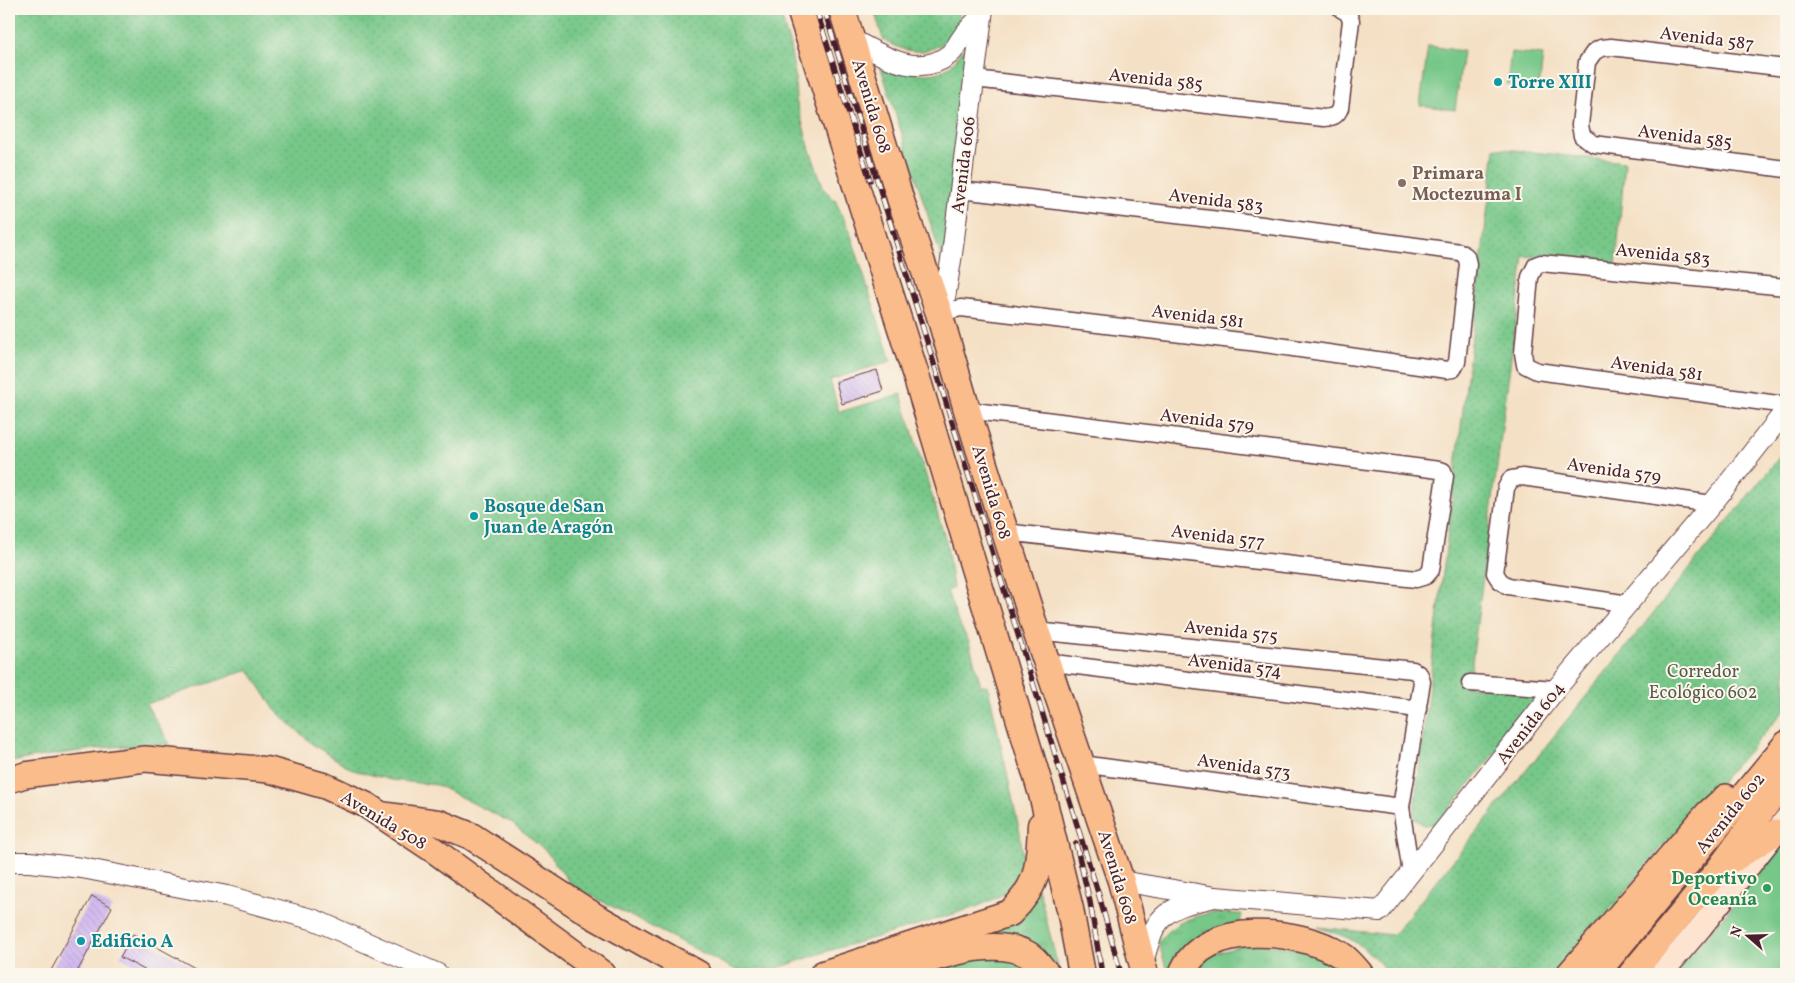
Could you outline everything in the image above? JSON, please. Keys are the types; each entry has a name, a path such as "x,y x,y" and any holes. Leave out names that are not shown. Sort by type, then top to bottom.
{"highway":[{"path":"800,9 918,385 1042,794 1070,909 1082,974"},
{"name":"Avenida 608","path":"842,9 1036,631 1121,880 1144,969"},
{"path":"823,974 1010,913 1023,900 1032,887 1039,865 1042,794"},
{"path":"382,815 439,823 471,836 594,916 698,974"},
{"path":"1182,974 1194,955 1206,945 1223,937 1242,934 1290,936 1316,943 1342,955 1360,974"},
{"path":"886,974 974,947 1001,947 1026,953 1047,974"}],"main road":[{"name":"Avenida 602","path":"1631,974 1719,869 1777,772 1786,744"},
{"name":"Avenida 508","path":"9,780 25,775 145,759 269,770 325,786 366,805 382,815 435,851 603,974"},
{"name":"Avenida 602","path":"1596,974 1678,877 1777,772"},
{"path":"1570,974 1708,813 1736,788 1777,772"},
{"path":"1719,869 1781,825"},
{"path":"1661,974 1701,927 1781,825"}],"street":[{"name":"Avenida 585","path":"974,79 1315,117 1333,116 1338,114 1340,108 1351,21 1344,11"},
{"name":"Avenida 606","path":"851,39 898,63 913,66 933,64 951,53 982,12"},
{"name":"Avenida 606","path":"938,313 945,298 982,12"},
{"name":"Avenida 587","path":"1582,136 1580,125 1587,62 1594,52 1601,48 1610,47 1786,68"},
{"name":"Avenida 585","path":"1582,136 1594,144 1786,169"},
{"name":"Avenida 583","path":"960,190 1262,225 1460,252 1466,256 1468,264 1457,362 1453,369"},
{"name":"Avenida 583","path":"1525,365 1522,353 1530,277 1536,265 1546,263 1786,287"},
{"name":"Avenida 581","path":"938,313 961,308 1258,343 1447,370 1453,369"},
{"name":"Avenida 581","path":"1525,365 1537,371 1786,405"},
{"name":"Avenida 579","path":"966,410 1443,471 1445,476 1431,570 1426,576"},
{"name":"Avenida 604","path":"1121,880 1215,897 1380,910 1412,873 1556,688 1712,504 1786,410"},
{"name":"Avenida 579","path":"1629,604 1508,586 1500,581 1495,573 1506,488 1511,480 1522,477 1712,504"},
{"name":"Avenida 577","path":"1005,532 1416,579 1426,576"},
{"name":"Avenida 575","path":"1036,631 1413,670 1420,675 1422,682 1418,709"},
{"name":"Avenida 574","path":"1046,662 1418,709"},
{"path":"1470,682 1556,688"},
{"path":"1412,873 1401,807 1418,709"},
{"name":"Avenida 573","path":"1081,764 1401,807"},
{"path":"9,862 30,862 82,868 227,896 315,920 438,974"},
{"name":"Avenida 604","path":"1144,969 1150,937 1156,924 1165,914 1188,903 1215,897"}],"green space":[{"name":"Bosque de San Juan de Aragón","path":"9,9 779,9 790,46 795,77 796,100 810,150 824,189 835,200 850,232 891,361 830,380 839,412 901,394 947,545 953,588 947,591 957,619 969,642 981,686 988,686 1020,833 1023,856 1022,871 1018,882 1009,891 976,907 831,950 775,969 738,971 572,886 546,851 510,822 437,785 391,780 353,770 312,744 275,710 249,670 146,704 170,744 110,747 30,758 9,763"},
{"path":"874,9 960,9 957,34 930,49 912,51 903,49 883,39"},
{"path":"972,35 944,266 879,62 917,73 935,73 944,70 952,64"},
{"path":"1428,46 1463,51 1455,110 1420,105"},
{"path":"1511,52 1543,55 1539,88 1507,84"},
{"path":"1495,148 1625,162 1616,264 1524,256 1469,686 1543,694 1437,824 1424,825 1413,818"},
{"name":"Corredor Ecológico 602","path":"1786,449 1786,709 1660,850 1557,974 1387,974 1376,959 1358,944 1348,938 1318,927 1393,935"},
{"name":"Deportivo Oceanía","path":"1786,842 1786,974 1675,974"},
{"path":"1039,890 1058,967 1037,949 971,938"},
{"path":"1211,913 1242,914 1240,923 1178,958 1168,974 1158,941 1182,922"},
{"path":"1250,943 1307,950 1348,974 1195,974 1208,956"},
{"path":"981,954 1015,959 1031,974 917,974"}],"building":[{"path":"877,370 883,391 842,404 836,382"},
{"name":"Edificio A","path":"92,896 112,907 76,974 49,974"},
{"path":"133,934 206,974 152,974 120,957"}],"railway":[{"path":"816,9 870,180"},
{"path":"824,9 1100,899 1121,974"},
{"path":"1076,844 1090,902 1102,974"}],"place":[{"name":"Torre XIII","path":"1498,82"},
{"name":"Primara Moctezuma I","path":"1402,183"},
{"name":"Bosque de San Juan de Aragón","path":"474,516"},
{"name":"Deportivo Oceanía","path":"1767,888"},
{"name":"Edificio A","path":"81,941"}]}
